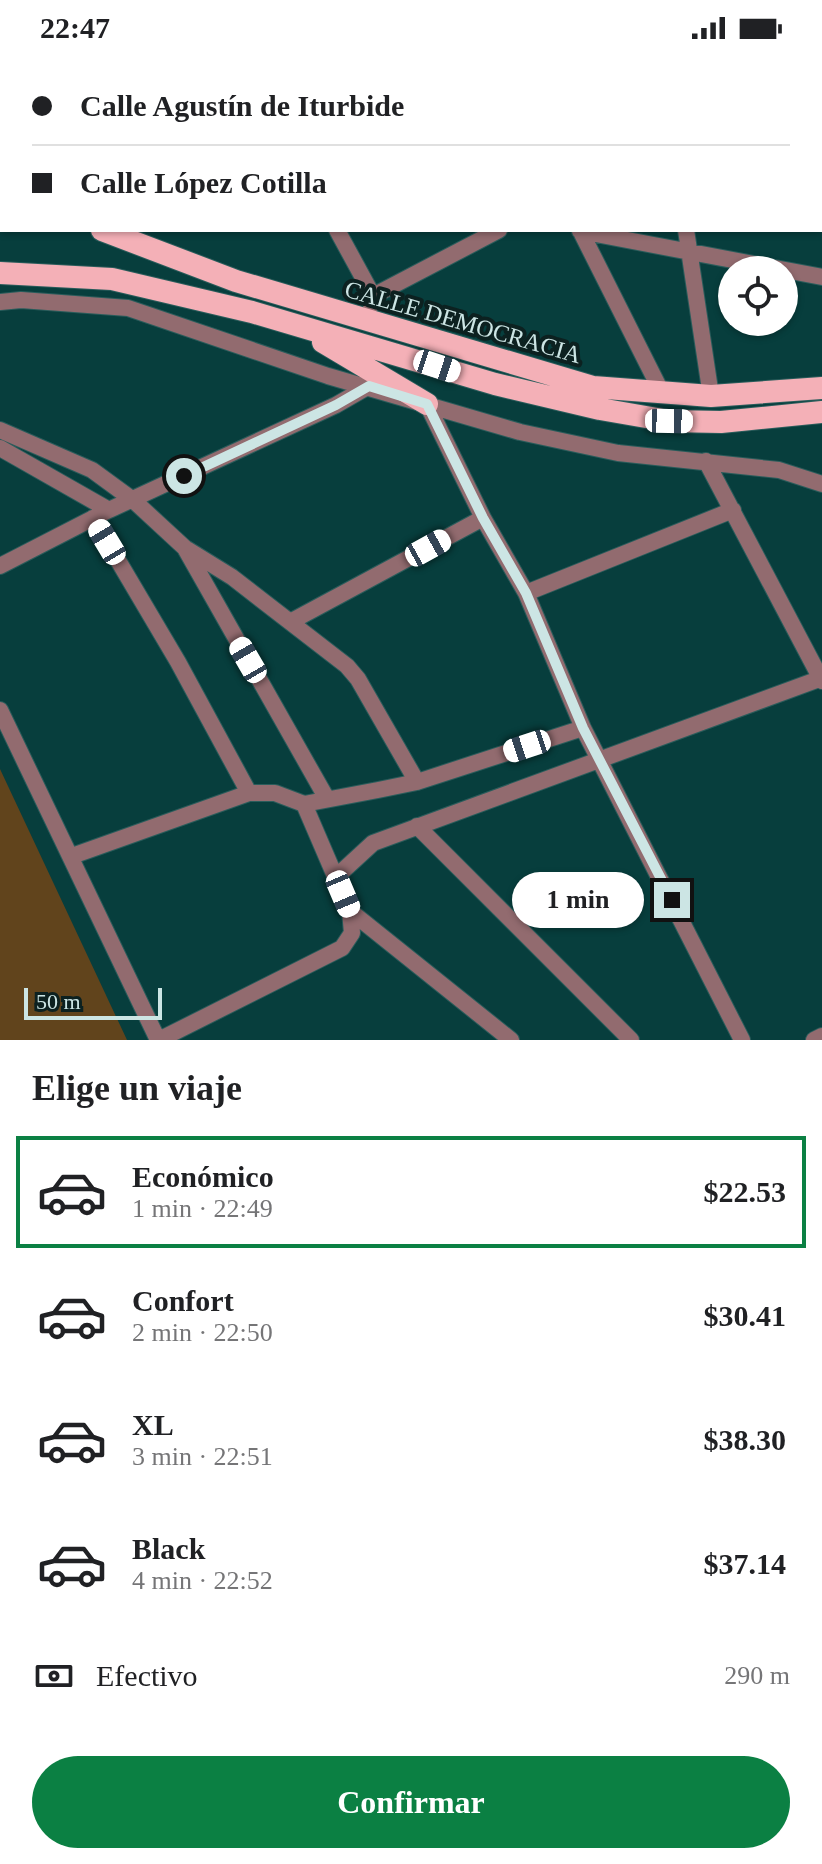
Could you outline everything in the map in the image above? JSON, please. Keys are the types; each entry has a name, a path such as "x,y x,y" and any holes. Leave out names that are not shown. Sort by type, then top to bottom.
{"highway":[{"name":"CALLE DEMOCRACIA","path":"107,232 236,281 593,387 663,395 711,396 822,388"},
{"path":"0,273 112,279 252,312 299,313 367,322 416,347 437,366"},
{"name":"CALLE DEMOCRACIA","path":"252,312 495,384 669,421 721,422 822,412"},
{"path":"294,325 427,404"}],"street":[{"path":"338,232 373,296 367,322"},
{"path":"373,296 495,232"},
{"path":"581,232 663,395"},
{"path":"591,232 822,277"},
{"path":"686,232 711,396"},
{"path":"0,302 21,300 128,308 328,376 520,432 618,453 779,470 822,484"},
{"path":"0,566 109,510 336,405 369,386"},
{"path":"427,404 483,518 526,593 583,728 742,1040"},
{"path":"0,430 92,470 133,500 185,548 232,577 347,666 358,679 417,782"},
{"path":"0,448 109,510"},
{"path":"336,877 373,843 821,679 706,461"},
{"path":"526,593 733,510"},
{"path":"93,518 178,662 249,793"},
{"path":"290,622 483,518"},
{"path":"185,548 327,799"},
{"path":"0,710 158,1040 342,948 352,933 350,911 304,804"},
{"path":"72,856 249,793 275,793 304,804 417,782 583,728"},
{"path":"417,826 631,1040"},
{"path":"350,911 511,1040"},
{"path":"814,1040 822,1036"}],"shaded area":[{"path":"0,769 127,1040 0,1040"}],"route":[{"path":"184,476 336,405 369,386 427,404 483,518 526,593 583,728 672,900"}]}
